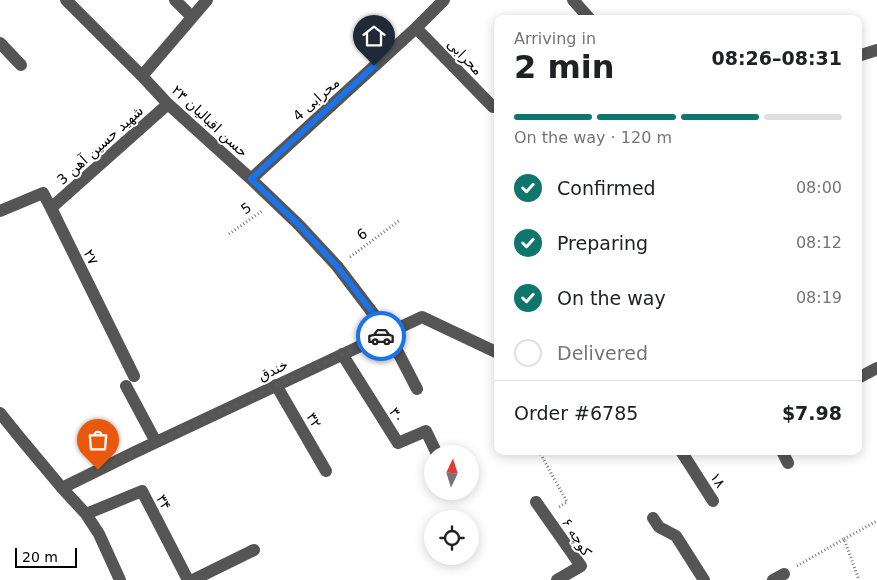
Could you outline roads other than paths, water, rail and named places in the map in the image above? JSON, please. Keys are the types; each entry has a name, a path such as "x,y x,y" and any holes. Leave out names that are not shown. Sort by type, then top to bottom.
{"street":[{"name":"۲۳ حسن اقبالیان","path":"66,0 168,104 299,225 337,266 388,333 417,389"},
{"path":"175,0 192,17"},
{"path":"142,76 207,0"},
{"name":"محرابی 4","path":"251,179 444,0"},
{"path":"573,0 586,15"},
{"name":"محرابی","path":"416,28 493,107"},
{"path":"0,43 21,65"},
{"path":"862,55 876,52"},
{"name":"شهید حسین آهن 3","path":"51,208 168,104"},
{"name":"۲۷","path":"0,211 43,193 130,381 156,442"},
{"name":"خندق","path":"62,488 422,317 494,351"},
{"name":"۳۰","path":"342,354 398,443 426,431 433,445"},
{"path":"862,376 877,368"},
{"name":"۳۲","path":"276,385 326,471"},
{"path":"0,413 20,439 86,514 99,534 120,580"},
{"name":"۱۸","path":"684,455 714,501"},
{"name":"۳۴","path":"86,514 142,491 188,580"},
{"name":"کوچه ۶","path":"536,502 581,566 557,580"},
{"path":"653,518 659,527 676,536 704,580"},
{"path":"193,580 254,550"}]}
